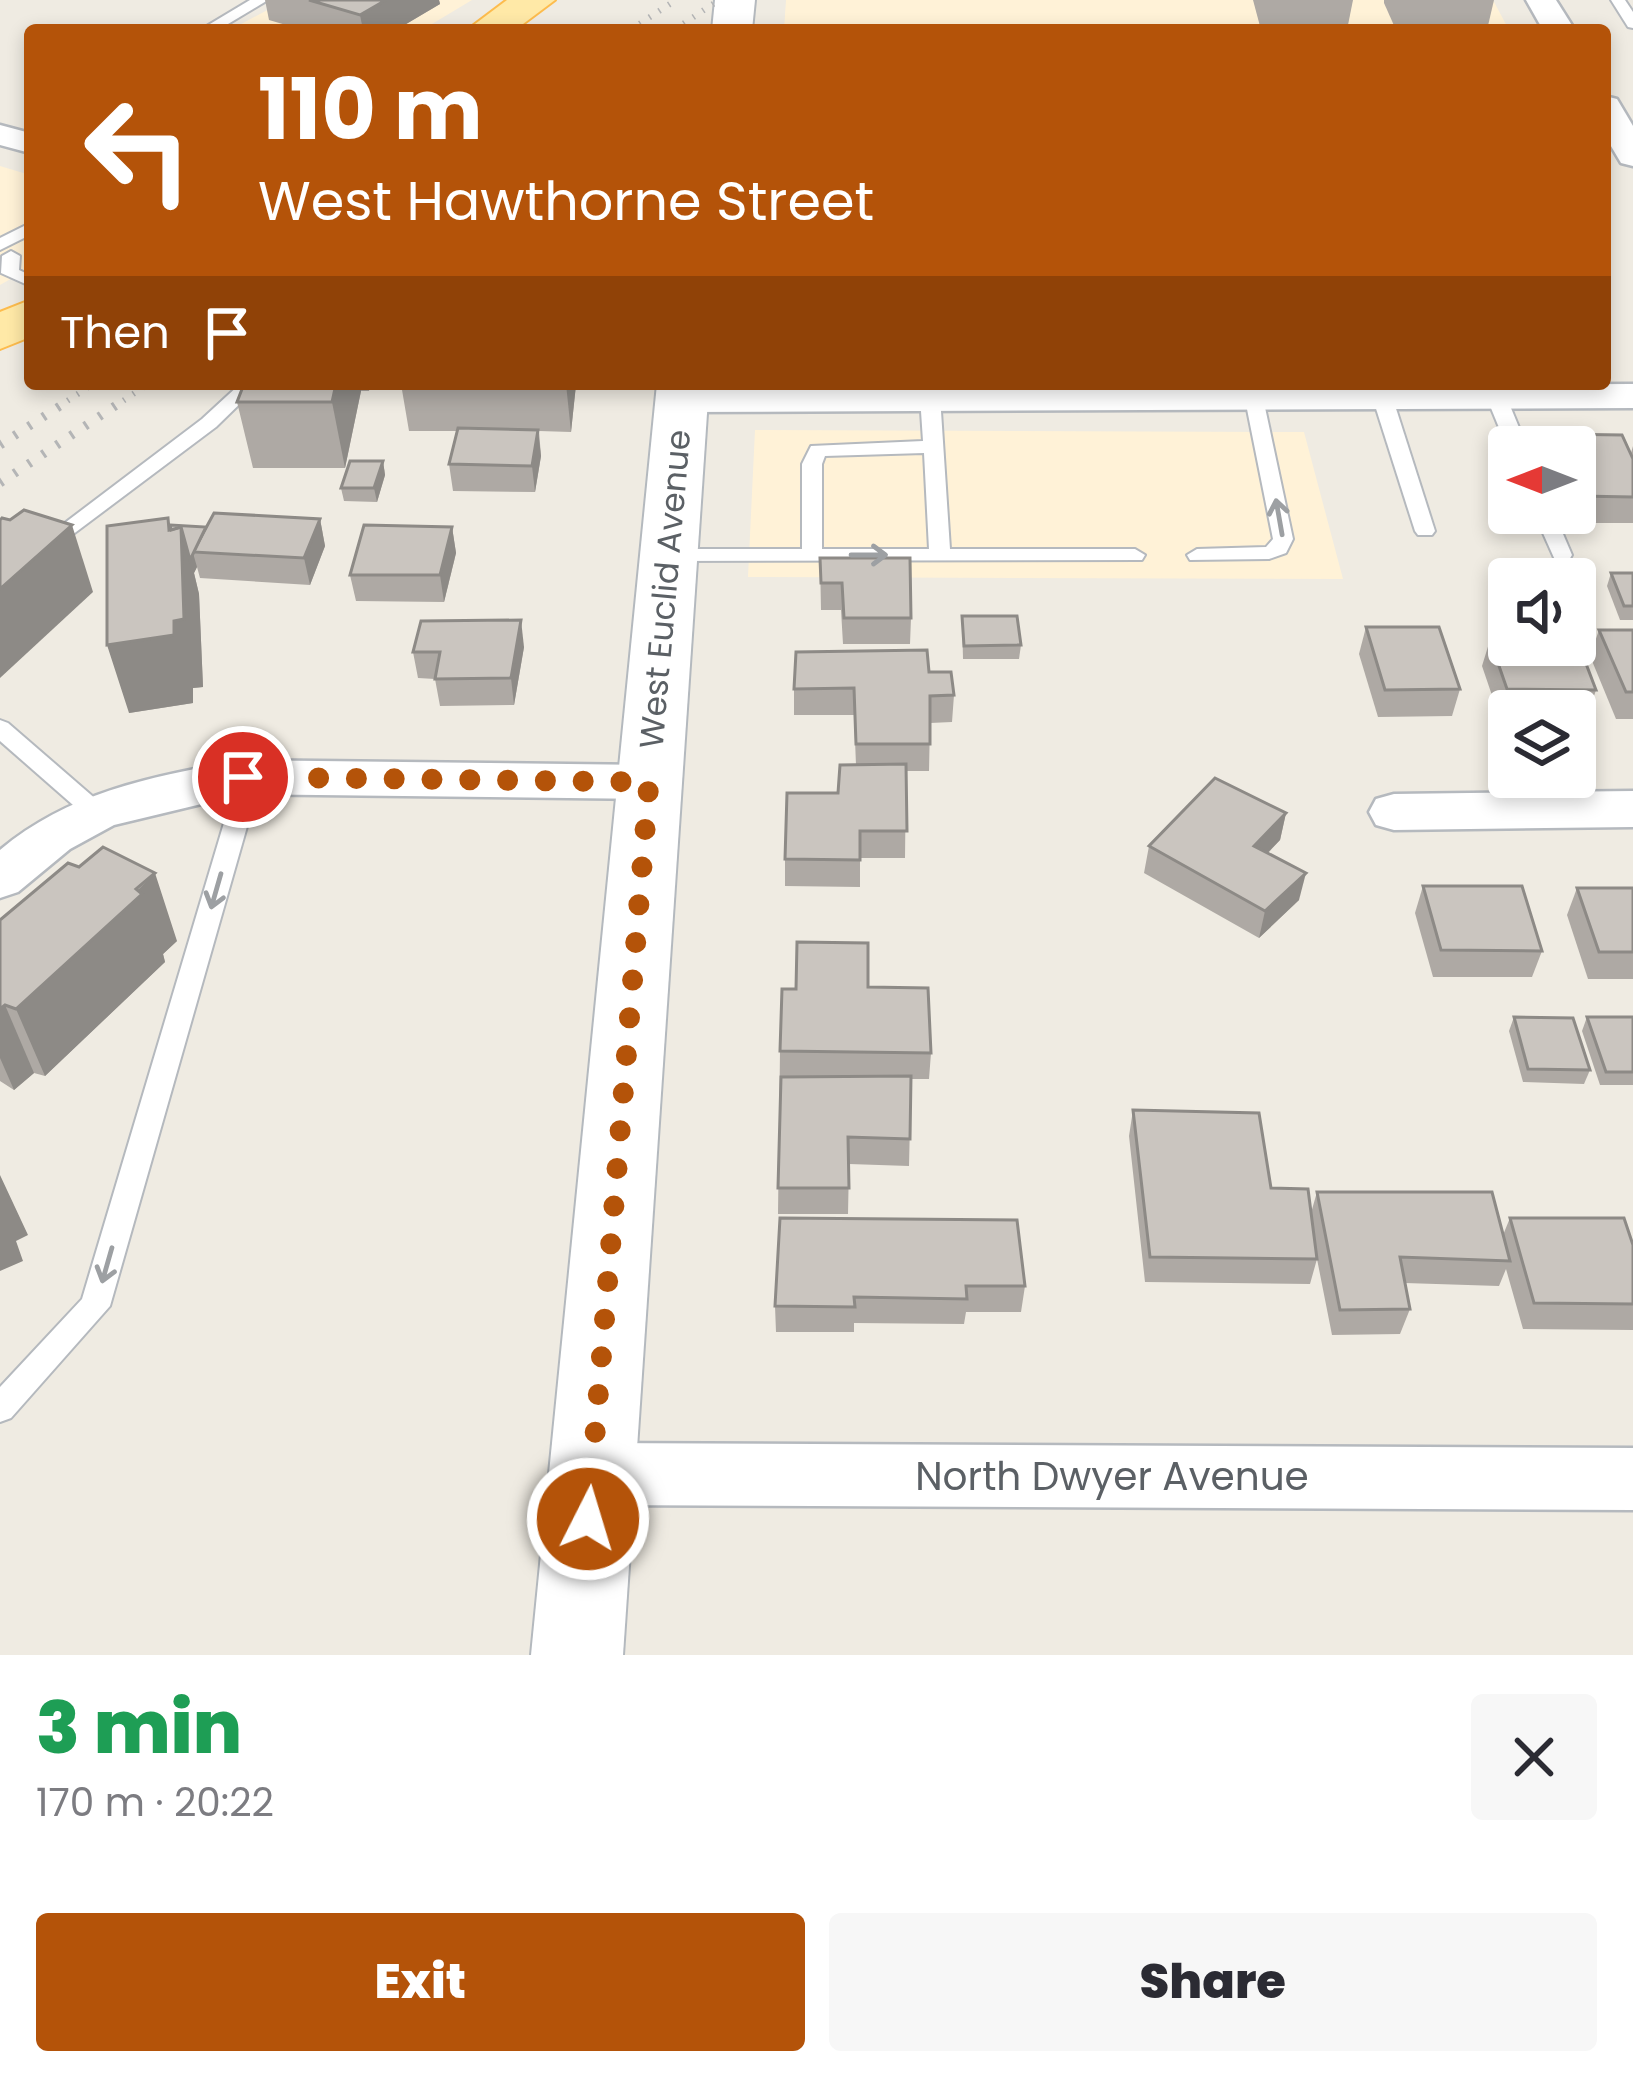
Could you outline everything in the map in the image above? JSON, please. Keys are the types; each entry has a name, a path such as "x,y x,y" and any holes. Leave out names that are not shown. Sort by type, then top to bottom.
{"main road":[{"path":"498,24 536,0"},
{"name":"West Euclid Avenue","path":"577,1655 682,392"}],"street":[{"path":"1617,115 1633,156"},
{"path":"682,392 930,396 1252,390 1382,396 1482,392 1633,396"},
{"path":"0,879 54,835 97,813 243,777 649,782"},
{"path":"1394,812 1633,809"},
{"name":"North Dwyer Avenue","path":"592,1474 1633,1479"}],"lane":[{"path":"218,24 261,0"},
{"path":"1618,0 1633,24"},
{"path":"10,251 10,273 24,279"},
{"path":"0,582 209,423 245,390"},
{"path":"1196,555 1269,554 1283,539 1252,390"},
{"path":"1482,392 1504,426"},
{"path":"930,396 940,555"},
{"path":"1382,396 1426,531"},
{"path":"812,555 812,464 818,450 933,448"},
{"path":"1553,534 1562,555"},
{"path":"668,555 1135,555"},
{"path":"0,728 97,813"},
{"path":"0,1408 94,1306 236,824 243,777"}],"shaded area":[{"path":"286,0 472,0 432,24 241,24"},
{"path":"786,0 1493,0 1506,24 784,24"},
{"path":"0,166 24,173 24,271 0,285"},
{"path":"755,430 1304,432 1343,579 748,577"}],"building":[{"path":"309,0 386,0 360,15"},
{"path":"242,390 335,390 332,402 237,402"},
{"path":"458,428 538,430 532,466 449,464"},
{"path":"1596,435 1622,435 1633,459 1633,497 1596,496"},
{"path":"350,461 383,461 374,488 341,488"},
{"path":"24,510 72,525 0,589 0,520 10,520"},
{"path":"214,513 320,519 304,558 193,552"},
{"path":"168,518 169,530 181,527 184,619 174,621 174,635 107,645 107,526"},
{"path":"170,525 206,527 190,560 181,527 171,530"},
{"path":"364,525 452,527 440,575 350,575"},
{"path":"820,558 910,558 911,618 844,618 842,583 821,583"},
{"path":"1611,573 1633,573 1633,606 1624,606"},
{"path":"962,616 1017,616 1021,645 964,646"},
{"path":"521,620 511,678 435,679 440,652 413,652 421,621"},
{"path":"1366,627 1439,627 1460,689 1385,690"},
{"path":"1599,630 1633,630 1633,692 1626,692"},
{"path":"927,650 929,672 951,672 954,695 930,696 930,744 856,744 854,688 794,689 796,652"},
{"path":"1499,666 1587,666 1596,690 1507,689"},
{"path":"906,764 907,831 860,831 860,860 785,859 787,793 838,793 840,765"},
{"path":"1215,778 1286,813 1254,846 1306,873 1265,911 1149,846"},
{"path":"103,847 155,873 136,889 142,894 16,1009 5,1005 0,1009 0,920 68,863 79,867"},
{"path":"1423,886 1522,886 1542,951 1441,950"},
{"path":"1577,888 1633,888 1633,952 1599,952"},
{"path":"797,942 868,943 868,987 928,988 931,1053 780,1051 782,989 796,989"},
{"path":"1514,1017 1573,1018 1590,1070 1528,1069"},
{"path":"1587,1017 1633,1017 1633,1072 1606,1072"},
{"path":"911,1076 910,1139 848,1137 849,1188 778,1188 781,1077"},
{"path":"1133,1110 1259,1113 1271,1188 1308,1189 1317,1259 1150,1257"},
{"path":"1317,1192 1492,1192 1510,1261 1400,1257 1410,1309 1340,1310"},
{"path":"780,1218 1017,1220 1025,1286 966,1286 967,1299 854,1297 855,1307 775,1306"},
{"path":"1510,1218 1624,1218 1633,1245 1633,1304 1534,1303"}],"railway":[{"path":"639,24 676,0"},
{"path":"683,24 719,0"},
{"path":"58,407 84,390"},
{"path":"114,407 139,390"},
{"path":"0,445 63,404"},
{"path":"0,483 118,404"}],"route":[{"path":"243,777 649,782 588,1519"}]}
